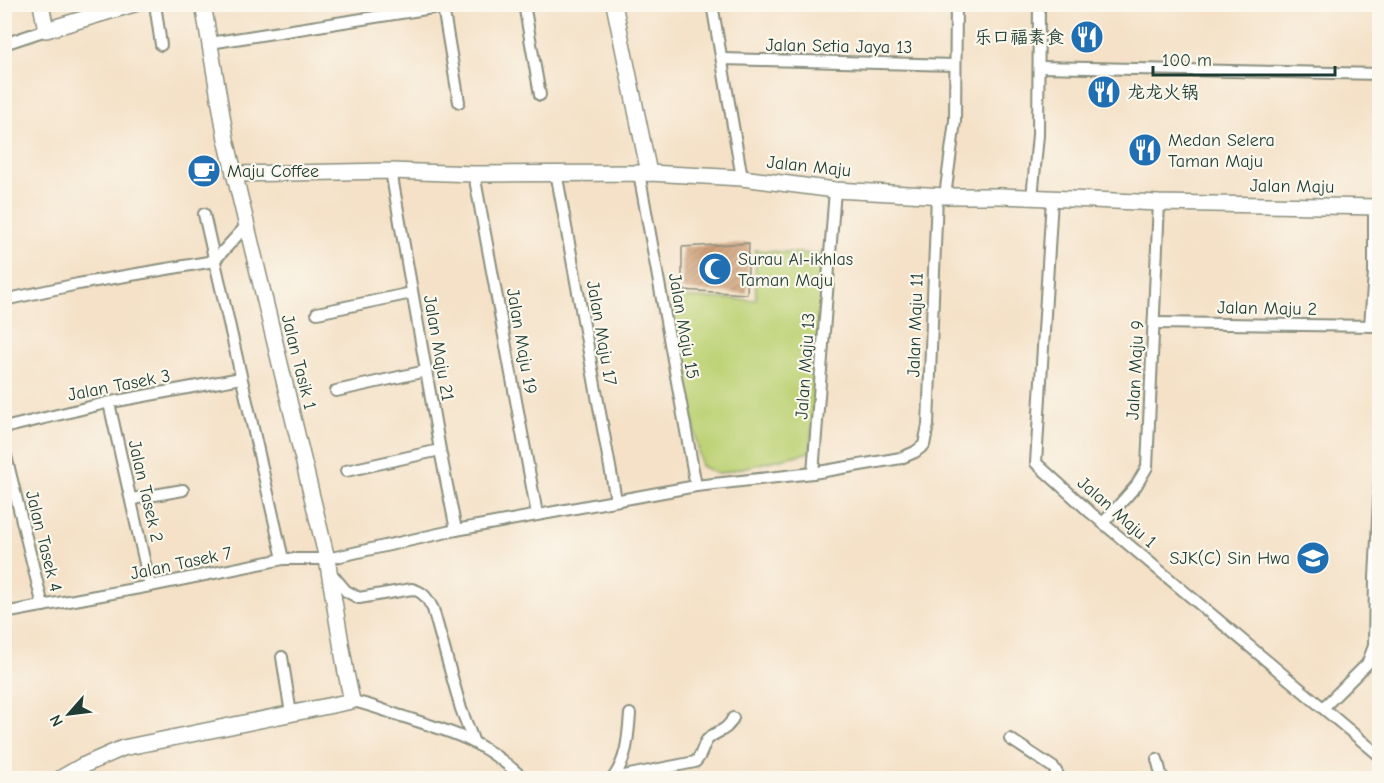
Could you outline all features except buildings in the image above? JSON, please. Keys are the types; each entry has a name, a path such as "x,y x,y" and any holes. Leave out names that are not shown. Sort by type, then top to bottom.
{"street":[{"path":"41,4 46,30"},
{"path":"4,44 134,4"},
{"path":"155,4 161,45"},
{"name":"Jalan Tasik 1","path":"203,4 226,139 328,565 352,701"},
{"path":"210,44 458,4"},
{"path":"524,4 540,94"},
{"path":"614,4 644,173"},
{"path":"712,4 742,178"},
{"name":"Jalan Maju 11","path":"915,452 924,446 928,425 941,196 955,121 956,4"},
{"path":"1032,198 1038,135 1039,4"},
{"path":"443,7 459,102"},
{"name":"Jalan Setia Jaya 13","path":"722,59 955,65"},
{"path":"1040,67 1380,74"},
{"name":"Jalan Maju","path":"234,174 391,171 474,174 644,173 742,178 835,190 941,196 1377,207"},
{"name":"Jalan Maju 21","path":"391,171 456,530"},
{"name":"Jalan Maju 17","path":"556,172 616,500"},
{"name":"Jalan Maju 15","path":"644,173 696,486"},
{"name":"Jalan Maju 19","path":"474,174 537,514"},
{"name":"Jalan Maju 13","path":"813,473 835,190"},
{"name":"Jalan Maju 1","path":"1052,199 1036,463 1103,523 1380,756"},
{"name":"Jalan Maju 9","path":"1103,523 1136,486 1147,467 1159,203"},
{"path":"1375,326 1374,273 1377,207"},
{"path":"204,214 283,559"},
{"path":"4,300 78,284 214,261 246,226"},
{"path":"317,314 412,293"},
{"name":"Jalan Maju 2","path":"1154,323 1375,326"},
{"path":"336,391 426,371"},
{"name":"Jalan Tasek 3","path":"4,428 109,403 241,378"},
{"name":"Jalan Tasek 2","path":"109,403 150,586"},
{"name":"Jalan Tasek 4","path":"4,448 43,606"},
{"path":"346,471 440,450"},
{"name":"Jalan Tasek 7","path":"4,613 283,559 328,565 456,530 537,514 696,486 813,473 901,458 915,452"},
{"path":"1323,708 1367,664 1374,646 1380,481"},
{"path":"132,499 183,490"},
{"path":"328,565 346,591 359,598 412,590 420,591 426,596 433,609 473,740"},
{"path":"282,657 291,714"},
{"path":"66,777 123,748 352,701 451,731 473,740 502,759 523,778"},
{"path":"613,778 623,761 630,714"},
{"path":"613,778 695,762 708,740 729,727 733,718"},
{"path":"1010,739 1054,768 1060,778"},
{"path":"1156,759 1162,778"}],"green space":[{"path":"755,250 826,255 810,452 717,474 701,466 671,297 756,300"}],"place":[{"name":"乐口福素食","path":"1087,37"},
{"name":"龙龙火锅","path":"1104,92"},
{"name":"Medan Selera Taman Maju","path":"1145,150"},
{"name":"Maju Coffee","path":"204,171"},
{"name":"Surau Al-ikhlas Taman Maju","path":"715,269"},
{"name":"SJK(C) Sin Hwa","path":"1313,558"}]}
